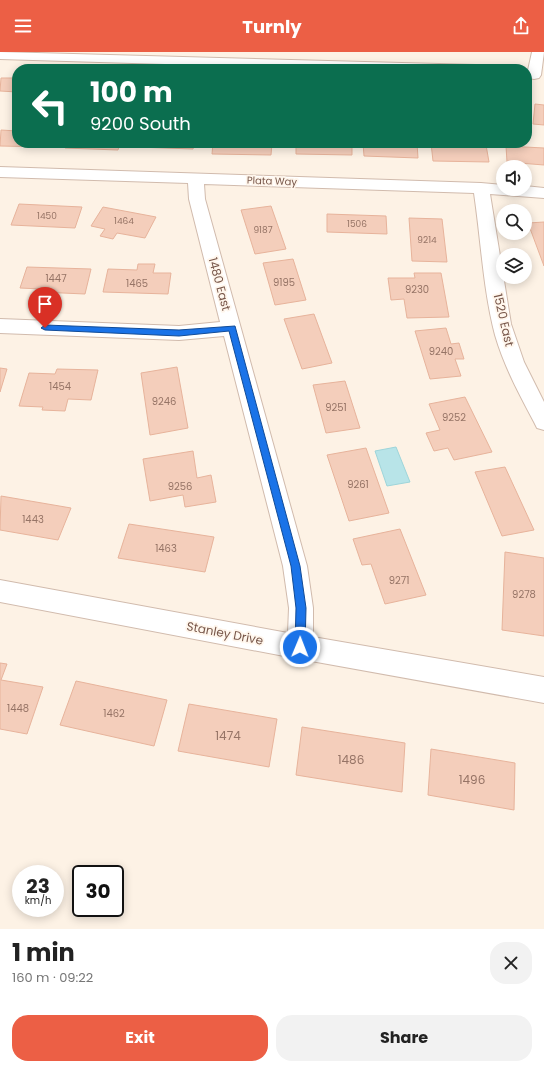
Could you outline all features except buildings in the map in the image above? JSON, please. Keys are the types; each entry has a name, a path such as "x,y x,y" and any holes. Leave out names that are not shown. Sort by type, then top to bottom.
{"street":[{"path":"535,75 539,52"},
{"path":"0,55 322,58 406,64"},
{"name":"Plata Way","path":"0,172 481,188 544,193"},
{"name":"1480 East","path":"196,179 197,199 295,566 301,608 300,647"},
{"name":"1520 East","path":"481,188 502,324 513,357 544,422"},
{"path":"0,326 179,333 232,328"},
{"name":"Stanley Drive","path":"0,591 300,647 544,690"}],"water":[{"path":"396,447 410,482 387,486 375,451"}],"route":[{"path":"45,328 179,333 232,328 295,566 301,608 300,647"}]}
